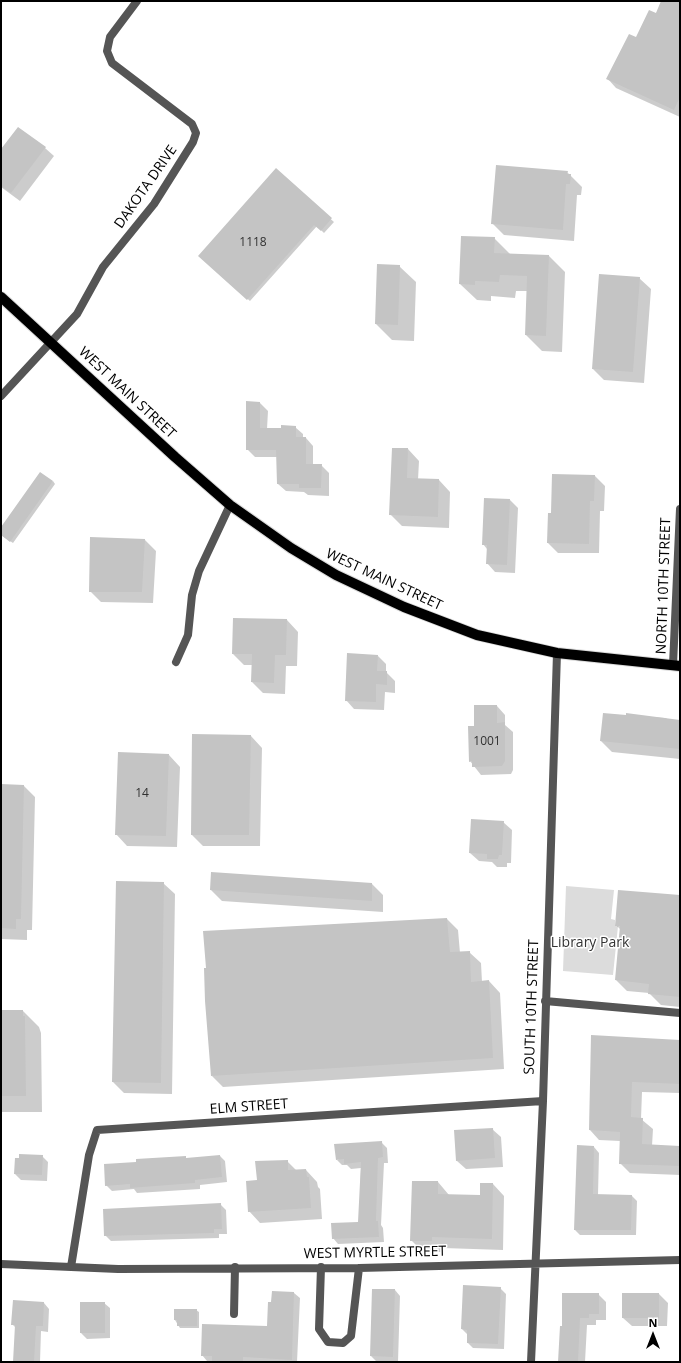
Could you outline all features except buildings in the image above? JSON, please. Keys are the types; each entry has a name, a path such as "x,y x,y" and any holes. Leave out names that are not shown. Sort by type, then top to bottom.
{"main road":[{"name":"WEST MAIN STREET","path":"1,297 230,505 320,566 359,587 399,605 477,635 557,653 677,665"}],"street":[{"name":"DAKOTA DRIVE","path":"1,396 77,314 103,267 154,204 194,142 196,133 192,124 112,63 107,51 110,37 137,1"},
{"path":"176,662 188,635 192,595 199,570 230,505"},
{"name":"NORTH 10TH STREET","path":"677,665 680,509"},
{"name":"SOUTH 10TH STREET","path":"531,1362 543,1101 557,653"},
{"path":"545,1001 680,1013"},
{"name":"ELM STREET","path":"71,1267 88,1155 97,1130 543,1101"},
{"name":"WEST MYRTLE STREET","path":"1,1264 118,1269 235,1267 359,1268 680,1260"},
{"path":"234,1314 235,1267"},
{"path":"321,1267 319,1329 328,1342 343,1343 351,1336 359,1268"}],"green space":[{"name":"Library Park","path":"566,886 614,890 611,919 615,920 615,926 618,926 613,975 563,971"}]}
